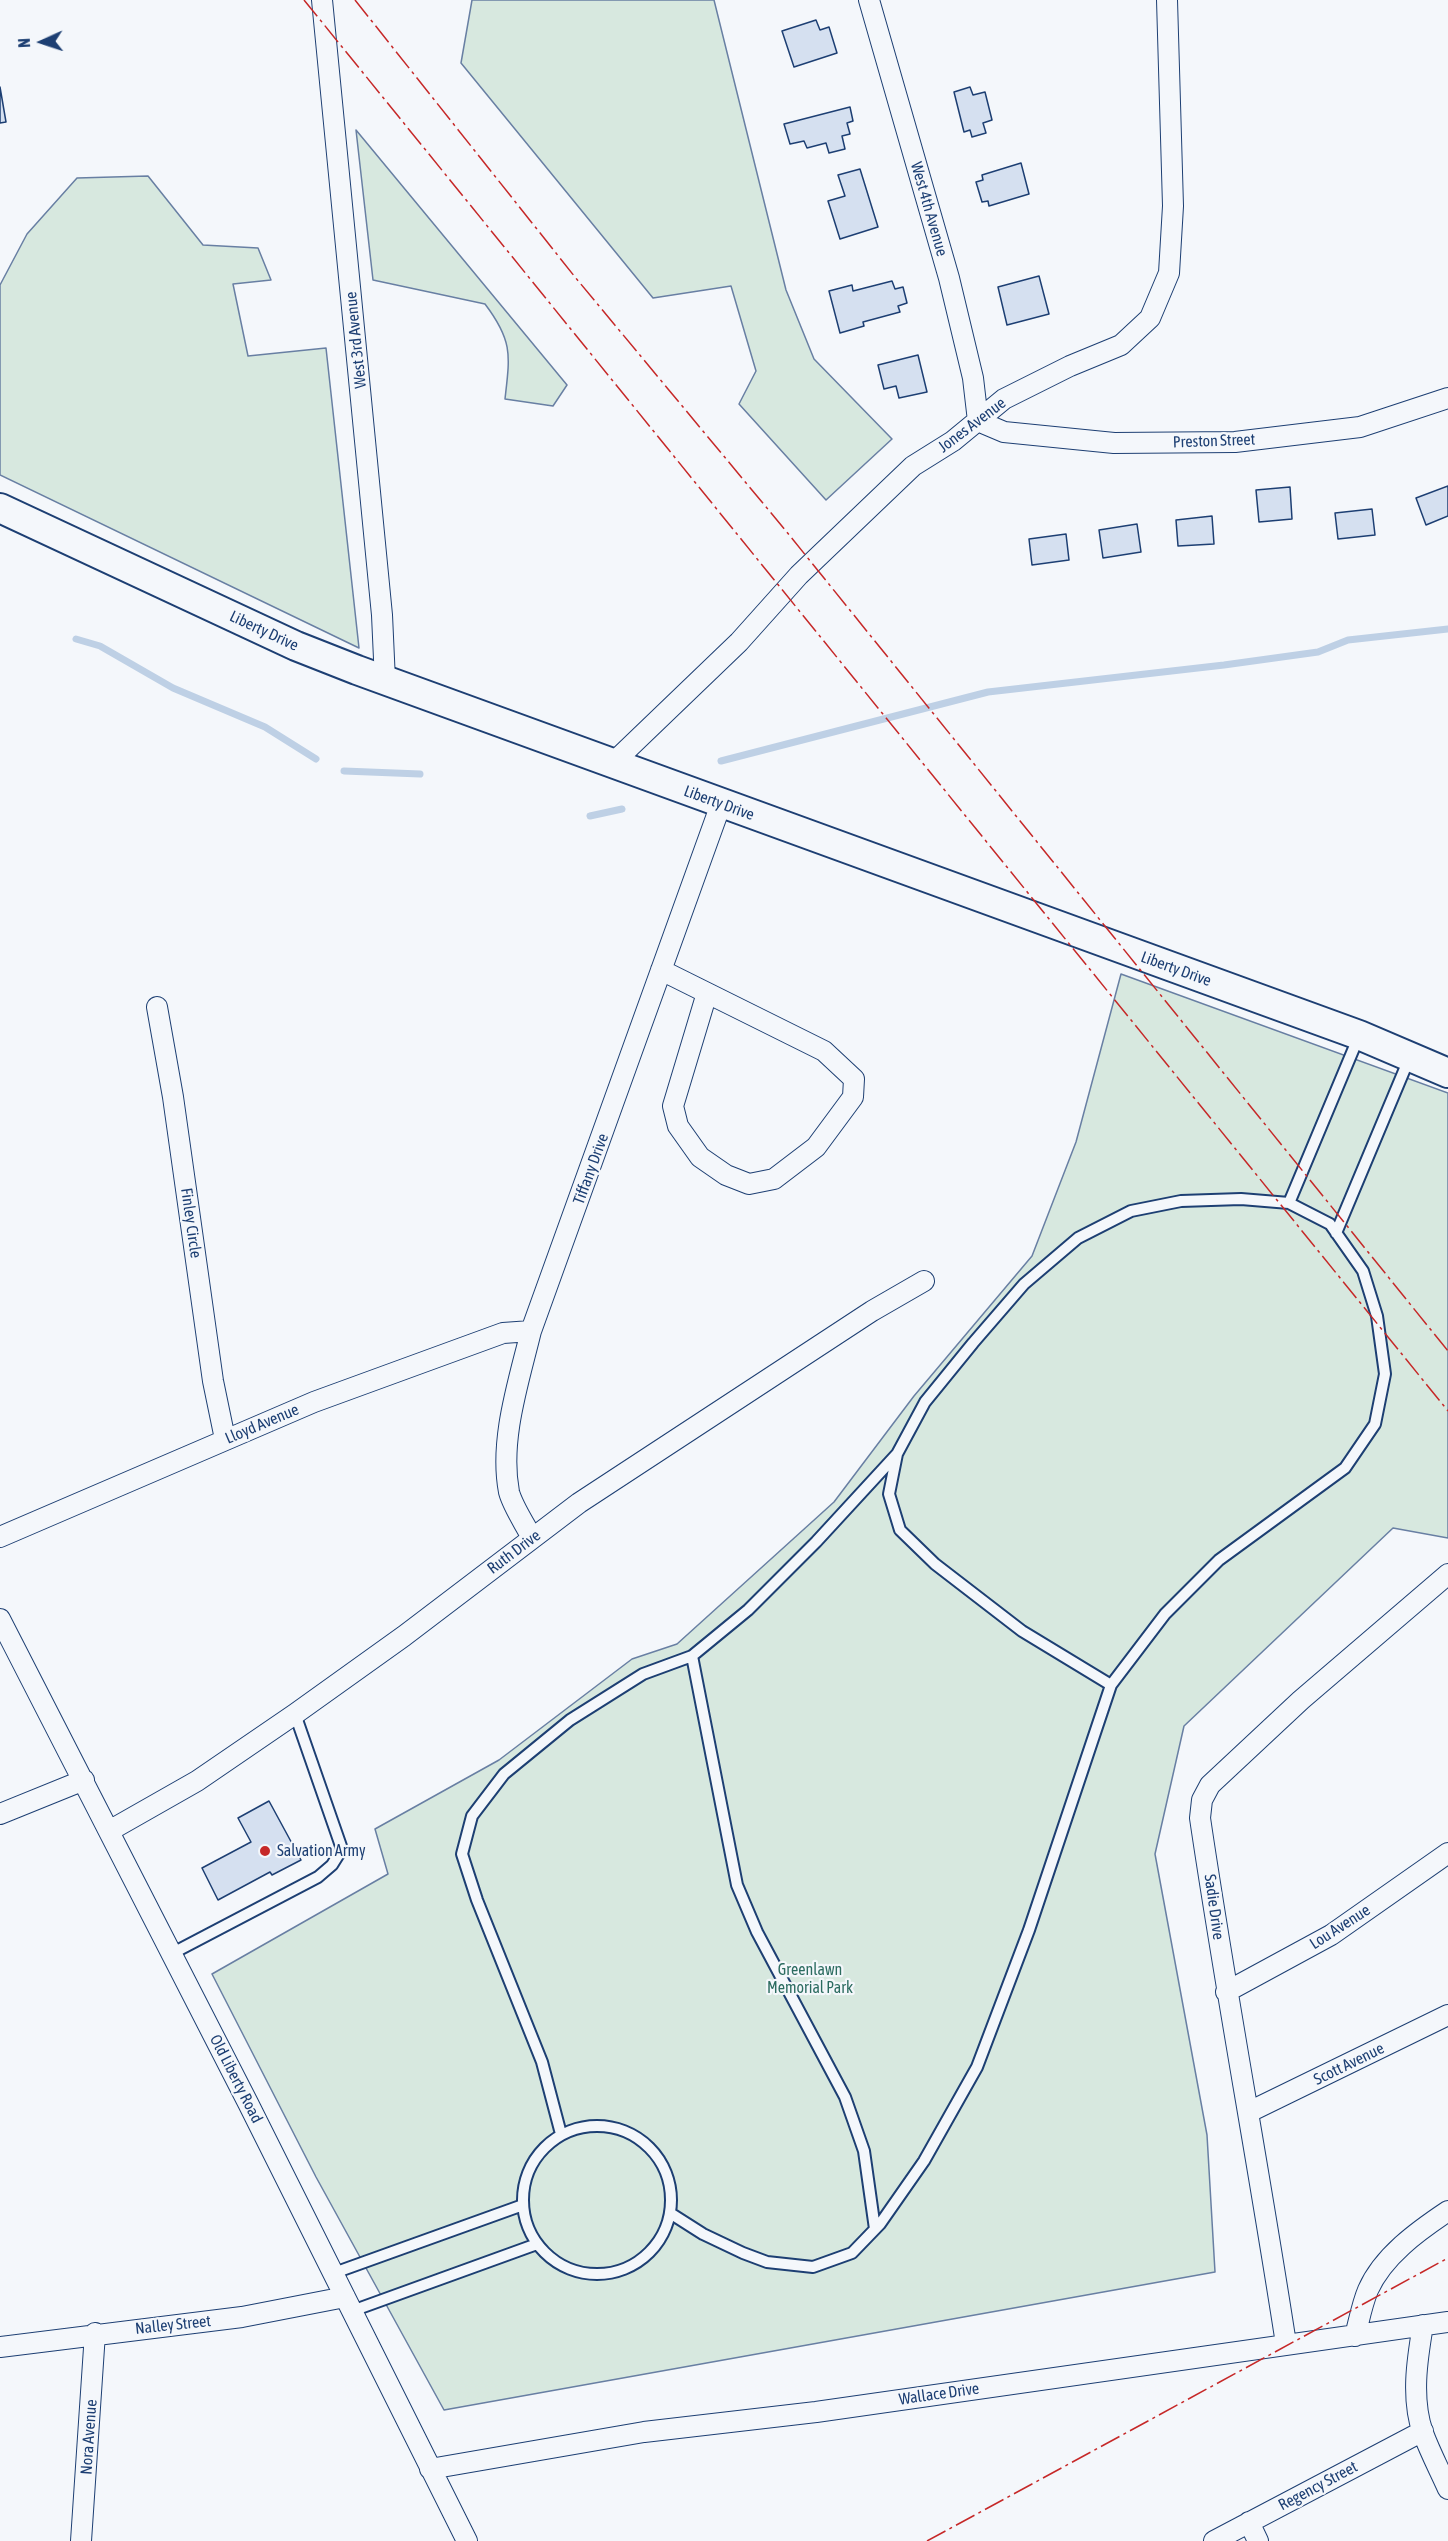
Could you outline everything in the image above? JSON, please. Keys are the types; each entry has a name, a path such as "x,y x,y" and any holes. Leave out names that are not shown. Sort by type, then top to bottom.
{"main road":[{"name":"Liberty Drive","path":"0,508 296,646 721,804 1359,1035 1448,1073"}],"street":[{"name":"West 3rd Avenue","path":"322,0 382,615 386,681"},
{"name":"West 4th Avenue","path":"869,0 949,278 974,378 978,421"},
{"name":"Jones Avenue","path":"612,764 739,642 799,575 913,466 953,441 1004,399 1070,366 1121,345 1150,318 1169,273 1173,206 1167,0"},
{"name":"Preston Street","path":"978,421 1004,432 1114,443 1235,442 1360,427 1448,398"},
{"name":"Tiffany Drive","path":"532,1538 510,1494 508,1456 512,1413 531,1330 721,804"},
{"path":"661,970 824,1051 854,1079 853,1097 830,1130 816,1147 774,1179 749,1184 726,1175 700,1156 678,1126 673,1106 707,993"},
{"name":"Finley Circle","path":"157,1007 173,1097 213,1381 225,1438"},
{"name":"Ruth Drive","path":"109,1831 197,1781 295,1714 404,1636 579,1503 872,1311 924,1281"},
{"name":"Lloyd Avenue","path":"0,1537 225,1438 429,1359 503,1333 531,1330"},
{"name":"Sadie Drive","path":"1286,2344 1249,2112 1226,1992 1200,1818 1202,1800 1210,1785 1301,1700 1448,1574"},
{"name":"Old Liberty Road","path":"0,1619 334,2273 467,2541"},
{"path":"0,1814 84,1780"},
{"name":"Lou Avenue","path":"1226,1992 1331,1935 1448,1853"},
{"name":"Scott Avenue","path":"1249,2112 1448,2015"},
{"path":"1355,2336 1369,2288 1394,2254 1416,2232 1448,2211"},
{"name":"Nalley Street","path":"0,2347 95,2333 349,2304"},
{"name":"Wallace Drive","path":"430,2469 644,2432 816,2412 1448,2322"},
{"path":"1423,2325 1417,2376 1418,2404 1423,2431 1448,2489"},
{"name":"Nora Avenue","path":"81,2541 95,2333"},
{"name":"Regency Street","path":"1214,2541 1423,2431"},
{"path":"1249,2522 1258,2541"}],"lane":[{"path":"1289,1203 1359,1035"},
{"path":"1336,1233 1410,1055"},
{"path":"561,2134 542,2062 477,1900 462,1854 472,1816 504,1774 570,1720 643,1674 692,1656 747,1610 816,1542 897,1454 925,1402 1024,1284 1078,1238 1131,1211 1181,1201 1241,1199 1289,1203 1330,1224 1363,1271 1377,1316 1384,1374 1375,1424 1345,1468 1218,1560 1165,1614 1111,1685 1029,1930 977,2067 924,2161 875,2229 852,2253 813,2267 767,2262 743,2253 703,2234 670,2213"},
{"path":"897,1454 889,1494 900,1530 935,1564 1022,1631 1111,1685"},
{"path":"692,1656 737,1885 757,1932 845,2097 864,2151 875,2229"},
{"path":"171,1954 318,1877 332,1865 342,1849 295,1714"},
{"path":"583,2126 607,2126 630,2133 649,2146 664,2166 671,2189 670,2213 662,2236 647,2256 626,2269 602,2275 577,2272 554,2261 537,2244 527,2225 523,2205 524,2184 531,2164 544,2147 561,2134 583,2126"},
{"path":"334,2273 523,2205"},
{"path":"349,2304 537,2244"}],"green space":[{"path":"472,0 714,0 786,290 814,359 892,439 826,500 739,404 756,371 731,286 653,298 461,63"},
{"path":"356,130 567,385 553,406 505,399 508,359 505,339 501,328 485,304 373,280"},
{"path":"148,176 203,245 258,248 271,280 233,284 248,356 326,348 359,648 0,475 0,285 27,234 77,178"},
{"name":"Greenlawn Memorial Park","path":"1121,974 1448,1093 1448,1538 1393,1528 1184,1726 1155,1854 1207,2135 1215,2272 444,2410 316,2177 212,1974 388,1874 375,1829 499,1760 632,1659 677,1644 834,1502 914,1396 1032,1256 1076,1142"}],"building":[{"path":"816,20 820,30 829,27 837,53 794,67 782,31"},
{"path":"0,87 6,122 0,123"},
{"path":"970,87 973,95 985,92 992,120 983,123 986,133 972,137 970,130 964,132 954,92"},
{"path":"850,107 853,121 847,123 850,134 842,136 845,149 829,153 826,143 807,148 804,141 790,144 784,124"},
{"path":"1021,163 1029,194 989,206 988,201 982,202 976,182 983,180 982,175"},
{"path":"860,169 878,227 840,239 828,201 845,196 838,175"},
{"path":"1039,276 1049,314 1007,325 998,287"},
{"path":"892,281 895,289 903,287 907,303 898,306 900,312 863,322 864,326 840,333 829,291 852,285 853,291"},
{"path":"918,355 927,392 899,398 896,386 884,389 878,365"},
{"path":"1448,486 1448,516 1426,525 1416,498"},
{"path":"1290,487 1292,519 1259,522 1256,490"},
{"path":"1372,509 1375,535 1338,539 1335,513"},
{"path":"1212,516 1214,544 1178,546 1176,520"},
{"path":"1137,524 1141,552 1103,558 1099,530"},
{"path":"1066,534 1069,560 1032,565 1029,539"},
{"name":"Salvation Army","path":"269,1801 301,1860 272,1875 270,1872 218,1900 202,1868 251,1842 238,1818"}],"waterway":[{"path":"721,761 988,692 1224,665 1318,652 1348,640 1448,629"},
{"path":"76,639 100,646 173,688 265,727 316,759"},
{"path":"344,771 420,774"},
{"path":"590,816 622,809"}],"power":[{"path":"304,0 1448,1411"},
{"path":"355,0 575,277 786,531 1448,1351"},
{"path":"927,2541 1448,2258"}],"place":[{"name":"Salvation Army","path":"265,1851"}]}
